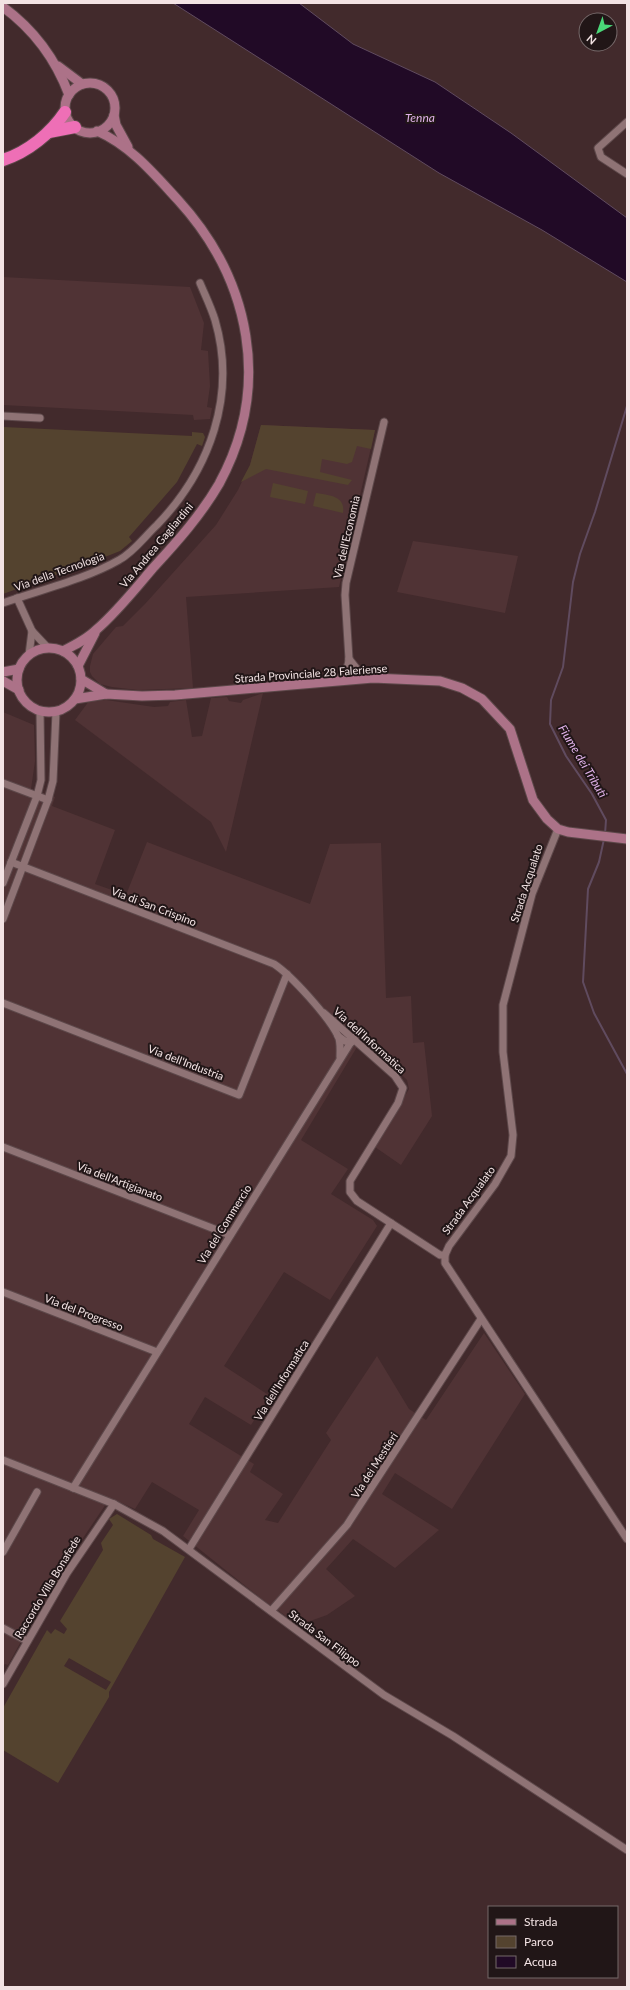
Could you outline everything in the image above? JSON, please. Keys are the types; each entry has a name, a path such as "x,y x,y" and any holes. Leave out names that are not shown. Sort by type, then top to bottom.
{"highway":[{"path":"3,160 28,148 49,132 66,112"},
{"path":"49,132 75,127"}],"main road":[{"path":"3,7 31,33 56,65 69,94"},
{"path":"56,65 82,84 98,84 110,93 114,99 114,115 116,125 130,150"},
{"path":"82,84 69,94 65,106 70,123 75,127 90,133 97,132 108,125 114,115"},
{"path":"97,132 113,138 130,150"},
{"name":"Via Andrea Gagliardini","path":"95,631 175,544 198,515 218,484 235,449 244,420 250,378 247,344 238,302 224,267 210,239 184,206 130,150"},
{"path":"64,651 95,631"},
{"path":"78,666 95,631"},
{"path":"48,648 64,651 78,666 82,679 80,690 70,705 56,712 40,711 23,699 17,680 19,669 29,655 38,650 48,648"},
{"path":"3,672 19,669"},
{"name":"Strada Provinciale 28 Faleriense","path":"75,699 106,694 161,696 373,678 440,681 462,688 482,699 510,729 533,800 547,819 558,829"},
{"name":"Strada Provinciale 28 Faleriense","path":"82,679 106,694"},
{"path":"3,681 19,690"},
{"path":"558,829 584,835 625,839"}],"street":[{"path":"627,122 598,148 601,157 627,174"},
{"name":"Via della Tecnologia","path":"3,603 104,568 121,559 162,519 182,496 196,476 207,451 215,427 221,403 222,374 220,348 215,319 200,283"},
{"path":"3,416 40,418"},
{"name":"Via dell'Economia","path":"351,668 345,596 346,583 384,422"},
{"path":"17,598 32,631 48,648"},
{"path":"29,655 32,643 32,631"},
{"path":"351,668 373,678"},
{"path":"351,668 352,678 357,680"},
{"path":"332,682 343,676 351,668"},
{"path":"3,883 37,796 41,780 40,711"},
{"path":"3,919 48,800 53,781 56,712"},
{"path":"3,783 48,800"},
{"name":"Strada Acqualato","path":"445,1255 456,1234 495,1184 511,1156 513,1135 503,1045 503,1005 532,894 547,851 558,829"},
{"name":"Via di San Crispino","path":"11,862 274,964 287,974"},
{"path":"287,974 317,1007 338,1036 345,1041 352,1040"},
{"name":"Via dell'Industria","path":"3,1004 239,1095 287,974"},
{"name":"Via dell'Informatica","path":"317,1007 352,1040 395,1076 403,1088 398,1103 348,1187 350,1192 357,1201 440,1255 445,1255"},
{"path":"338,1036 340,1057"},
{"name":"Via del Commercio","path":"73,1488 352,1040"},
{"name":"Via dell'Artigianato","path":"3,1147 230,1235"},
{"name":"Via dell'Informatica","path":"190,1549 391,1223"},
{"path":"445,1255 445,1263 449,1271 627,1539"},
{"name":"Via del Progresso","path":"3,1292 158,1352"},
{"name":"Via dei Mestieri","path":"271,1611 347,1525 481,1319"},
{"name":"Strada San Filippo","path":"3,1460 114,1504 163,1531 190,1549 384,1695 453,1736 627,1850"},
{"path":"3,1552 37,1492"},
{"name":"Raccordo Villa Bonafede","path":"3,1684 67,1573 114,1504"},
{"path":"3,1628 27,1641"}],"shaded area":[{"path":"3,277 190,287 204,323 201,350 208,351 210,386 207,407 212,408 210,419 194,420 193,415 3,405"},
{"path":"261,425 375,430 339,587 186,597 193,688 138,690 100,684 90,672 93,654 116,627 123,626 145,604 216,525 238,490 250,465"},
{"path":"413,541 518,556 505,613 397,592"},
{"path":"263,693 226,852 211,822 75,720 89,701 106,700 154,707 168,706 170,702 186,700 192,737 202,736 211,698 227,697 229,701 241,703 243,700"},
{"path":"3,712 34,725 35,761 31,789 55,797 52,806 115,830 95,884 126,895 147,842 310,904 330,844 381,843 386,998 411,996 413,1043 424,1042 432,1116 401,1165 375,1147 409,1089 407,1080 363,1037 301,1140 348,1169 331,1194 373,1220 377,1226 330,1300 284,1272 224,1366 270,1396 251,1425 205,1397 189,1424 254,1464 250,1472 283,1494 265,1520 278,1523 331,1440 326,1433 377,1356 409,1409 426,1420 484,1333 525,1394 452,1509 395,1473 382,1494 439,1530 395,1568 353,1539 326,1569 355,1596 327,1615 299,1625 263,1600 183,1536 199,1510 152,1482 135,1509 110,1498 56,1578 8,1665 5,1664 3,1666"}],"green space":[{"path":"261,425 375,430 371,449 357,446 352,462 347,464 322,459 320,472 352,480 348,485 266,469 241,482 250,465"},
{"path":"3,427 192,436 192,432 203,433 205,437 202,446 197,444 177,482 129,537 132,541 120,551 3,594"},
{"path":"273,483 308,491 305,504 270,497"},
{"path":"316,493 336,497 342,503 343,513 313,506"},
{"path":"117,1514 151,1535 153,1539 185,1557 109,1692 109,1697 58,1783 3,1750 3,1708 47,1630 51,1634 55,1629 64,1634 67,1629 60,1621 103,1550 101,1543 113,1525 109,1519","holes":["69,1658 111,1682 106,1690 64,1666"]}],"water":[{"name":"Tenna","path":"173,3 299,3 353,44 435,82 511,133 627,218 627,282 542,230 439,173"}],"waterway":[{"name":"Fiume dei Tributi","path":"605,834 606,820 592,794 566,756 550,724 551,700 563,667 573,582 580,554 595,512 627,406"},
{"name":"Fiume dei Tributi","path":"604,839 599,862 588,889 583,982 594,1013 627,1074"}]}
